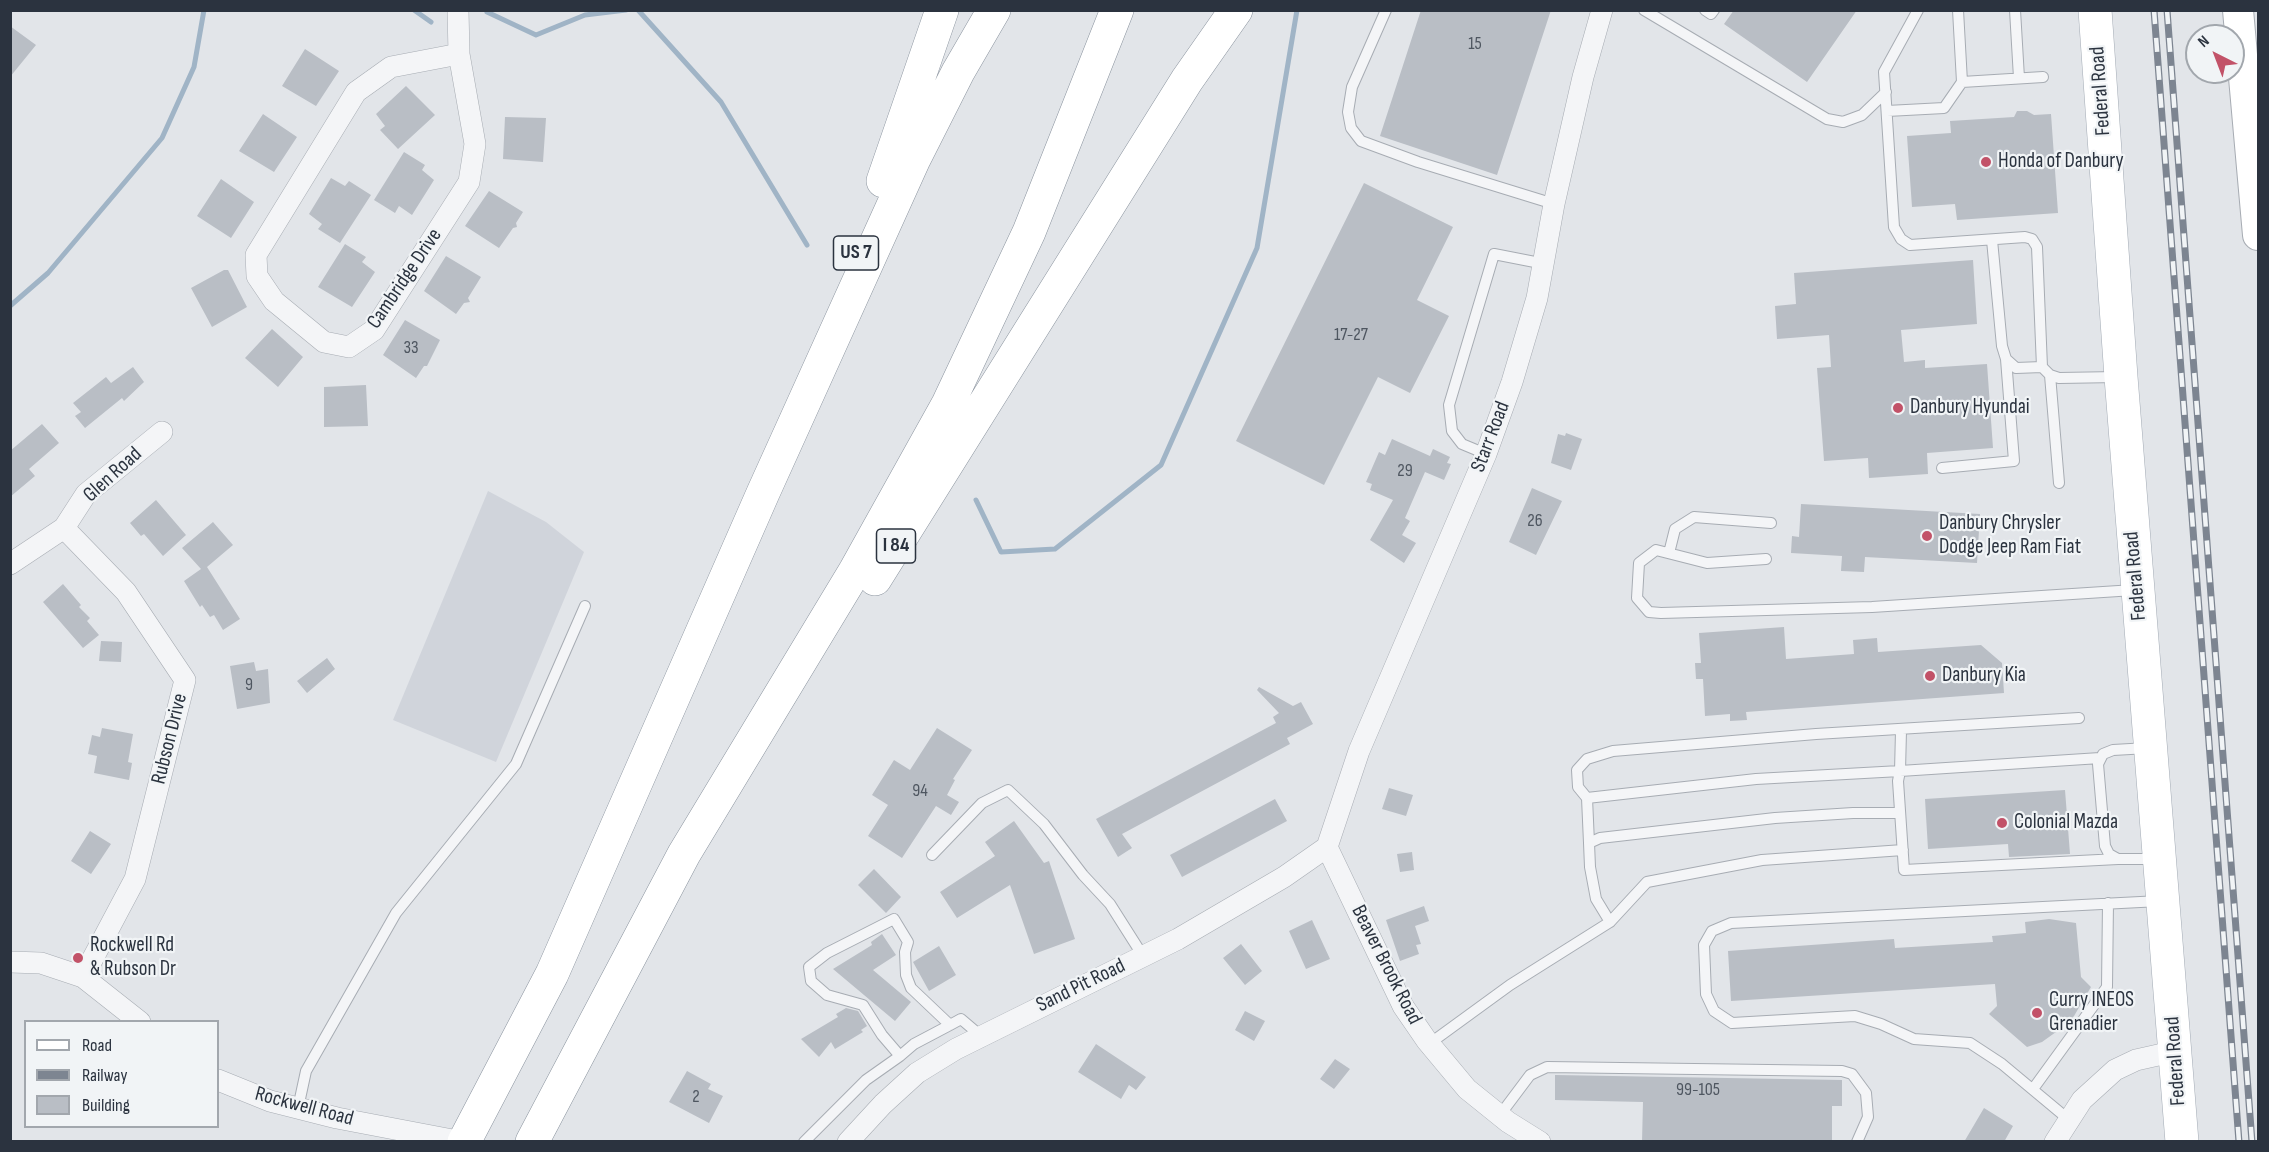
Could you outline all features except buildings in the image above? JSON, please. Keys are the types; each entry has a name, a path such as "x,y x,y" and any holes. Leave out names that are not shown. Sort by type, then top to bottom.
{"main road":[{"name":"US 7","path":"763,493 885,176 942,10"},
{"path":"464,1142 557,964 763,493 928,129 994,10"},
{"path":"559,1092 689,844 855,571 952,394 1029,232 1117,10"},
{"name":"I 84","path":"532,1142 559,1092 1123,181 1199,62 1236,10"},
{"name":"Federal Road","path":"2095,10 2121,377 2182,1142"}],"street":[{"name":"Cambridge Drive","path":"458,10 459,54 475,144 469,182 374,330 349,346 324,342 274,301 257,276 256,255 356,92 391,67 459,54"},
{"name":"Starr Road","path":"1327,847 1359,750 1486,454 1512,382 1545,264 1554,204 1602,10"},
{"path":"2238,10 2257,192 2259,235"},
{"name":"Glen Road","path":"10,564 64,528 86,494 162,432"},
{"name":"Rubson Drive","path":"64,528 126,592 185,680 135,879 83,977"},
{"name":"Sand Pit Road","path":"848,1142 858,1128 917,1073 981,1036 1178,939 1284,877 1327,847"},
{"name":"Beaver Brook Road","path":"1327,847 1403,1006 1429,1044 1467,1089 1540,1142"},
{"path":"10,962 41,963 83,977 137,1020"},
{"path":"2055,1142 2068,1119 2097,1084 2115,1070 2136,1060 2175,1051"},
{"name":"Rockwell Road","path":"219,1080 270,1101 337,1118 464,1142"}],"lane":[{"path":"1386,10 1352,87 1348,112 1351,128 1361,141 1418,162 1554,204"},
{"path":"1644,10 1827,119 1843,122 1862,115 1886,92"},
{"path":"1705,10 1711,14 1714,10"},
{"path":"1918,10 1884,72 1894,227 1901,239 1910,246 2025,237 2032,239 2037,247 2046,371 2060,483"},
{"path":"1887,111 1944,108 1962,82 1958,10"},
{"path":"2015,10 2019,78"},
{"path":"1962,82 2043,77"},
{"path":"1942,468 2014,461 2006,359 2002,346 1992,240"},
{"path":"1486,454 1462,444 1452,431 1449,405 1494,254 1545,264"},
{"path":"2006,359 2016,368 2046,371 2059,378 2121,377"},
{"path":"1669,553 1675,530 1694,517 1771,523"},
{"path":"1766,559 1707,563 1656,550 1639,563 1638,598 1649,612 1872,607 2138,590"},
{"path":"298,1108 306,1071 396,914 516,764 585,606"},
{"path":"1610,922 1596,899 1590,867 1587,798 1578,787 1577,770 1587,759 1613,751 1816,734 1901,731 2079,718"},
{"path":"1901,731 1898,781 1904,870 2159,858"},
{"path":"2118,860 2109,854 2105,846 2097,764 2103,754 2113,750 2150,748"},
{"path":"1587,798 1756,779 2100,758"},
{"path":"932,855 982,803 1008,789 1044,824 1083,875 1110,904 1143,956"},
{"path":"1589,843 1614,835 1739,821 1853,813 1900,813"},
{"path":"1429,1044 1510,985 1610,922 1647,882 1762,860 1903,850"},
{"path":"2068,1119 2002,1064 1970,1043 1914,1039 1881,1024 1855,1016 1732,1023 1714,1011 1706,994 1704,945 1712,931 1731,923 2163,900"},
{"path":"2032,1089 2107,987 2108,903"},
{"path":"900,1056 882,1035 863,1005 827,994 811,981 809,968 827,953 894,919 908,942 905,952 906,975 911,988 950,1025"},
{"path":"804,1142 866,1080 914,1044 961,1019 981,1036"},
{"path":"1500,1115 1530,1075 1547,1067 1842,1071 1852,1074 1866,1093 1868,1117 1857,1142"}],"shaded area":[{"path":"488,491 546,522 584,552 496,762 393,720"}],"waterway":[{"path":"10,306 48,273 162,138 194,67 204,10"},
{"path":"414,10 431,22"},
{"path":"487,12 536,35 585,15 626,10"},
{"path":"638,10 721,102 807,245"},
{"path":"976,500 1001,552 1055,549 1161,465 1257,248 1297,10"}],"railway":[{"path":"2154,10 2239,1142"},
{"path":"2167,10 2252,1142"}],"place":[{"name":"Honda of Danbury","path":"1986,162"},
{"name":"Danbury Hyundai","path":"1898,408"},
{"name":"Danbury Chrysler Dodge Jeep Ram Fiat","path":"1927,536"},
{"name":"Danbury Kia","path":"1930,676"},
{"name":"Colonial Mazda","path":"2002,823"},
{"name":"Rockwell Rd & Rubson Dr","path":"78,958"},
{"name":"Curry INEOS Grenadier","path":"2037,1013"}]}
